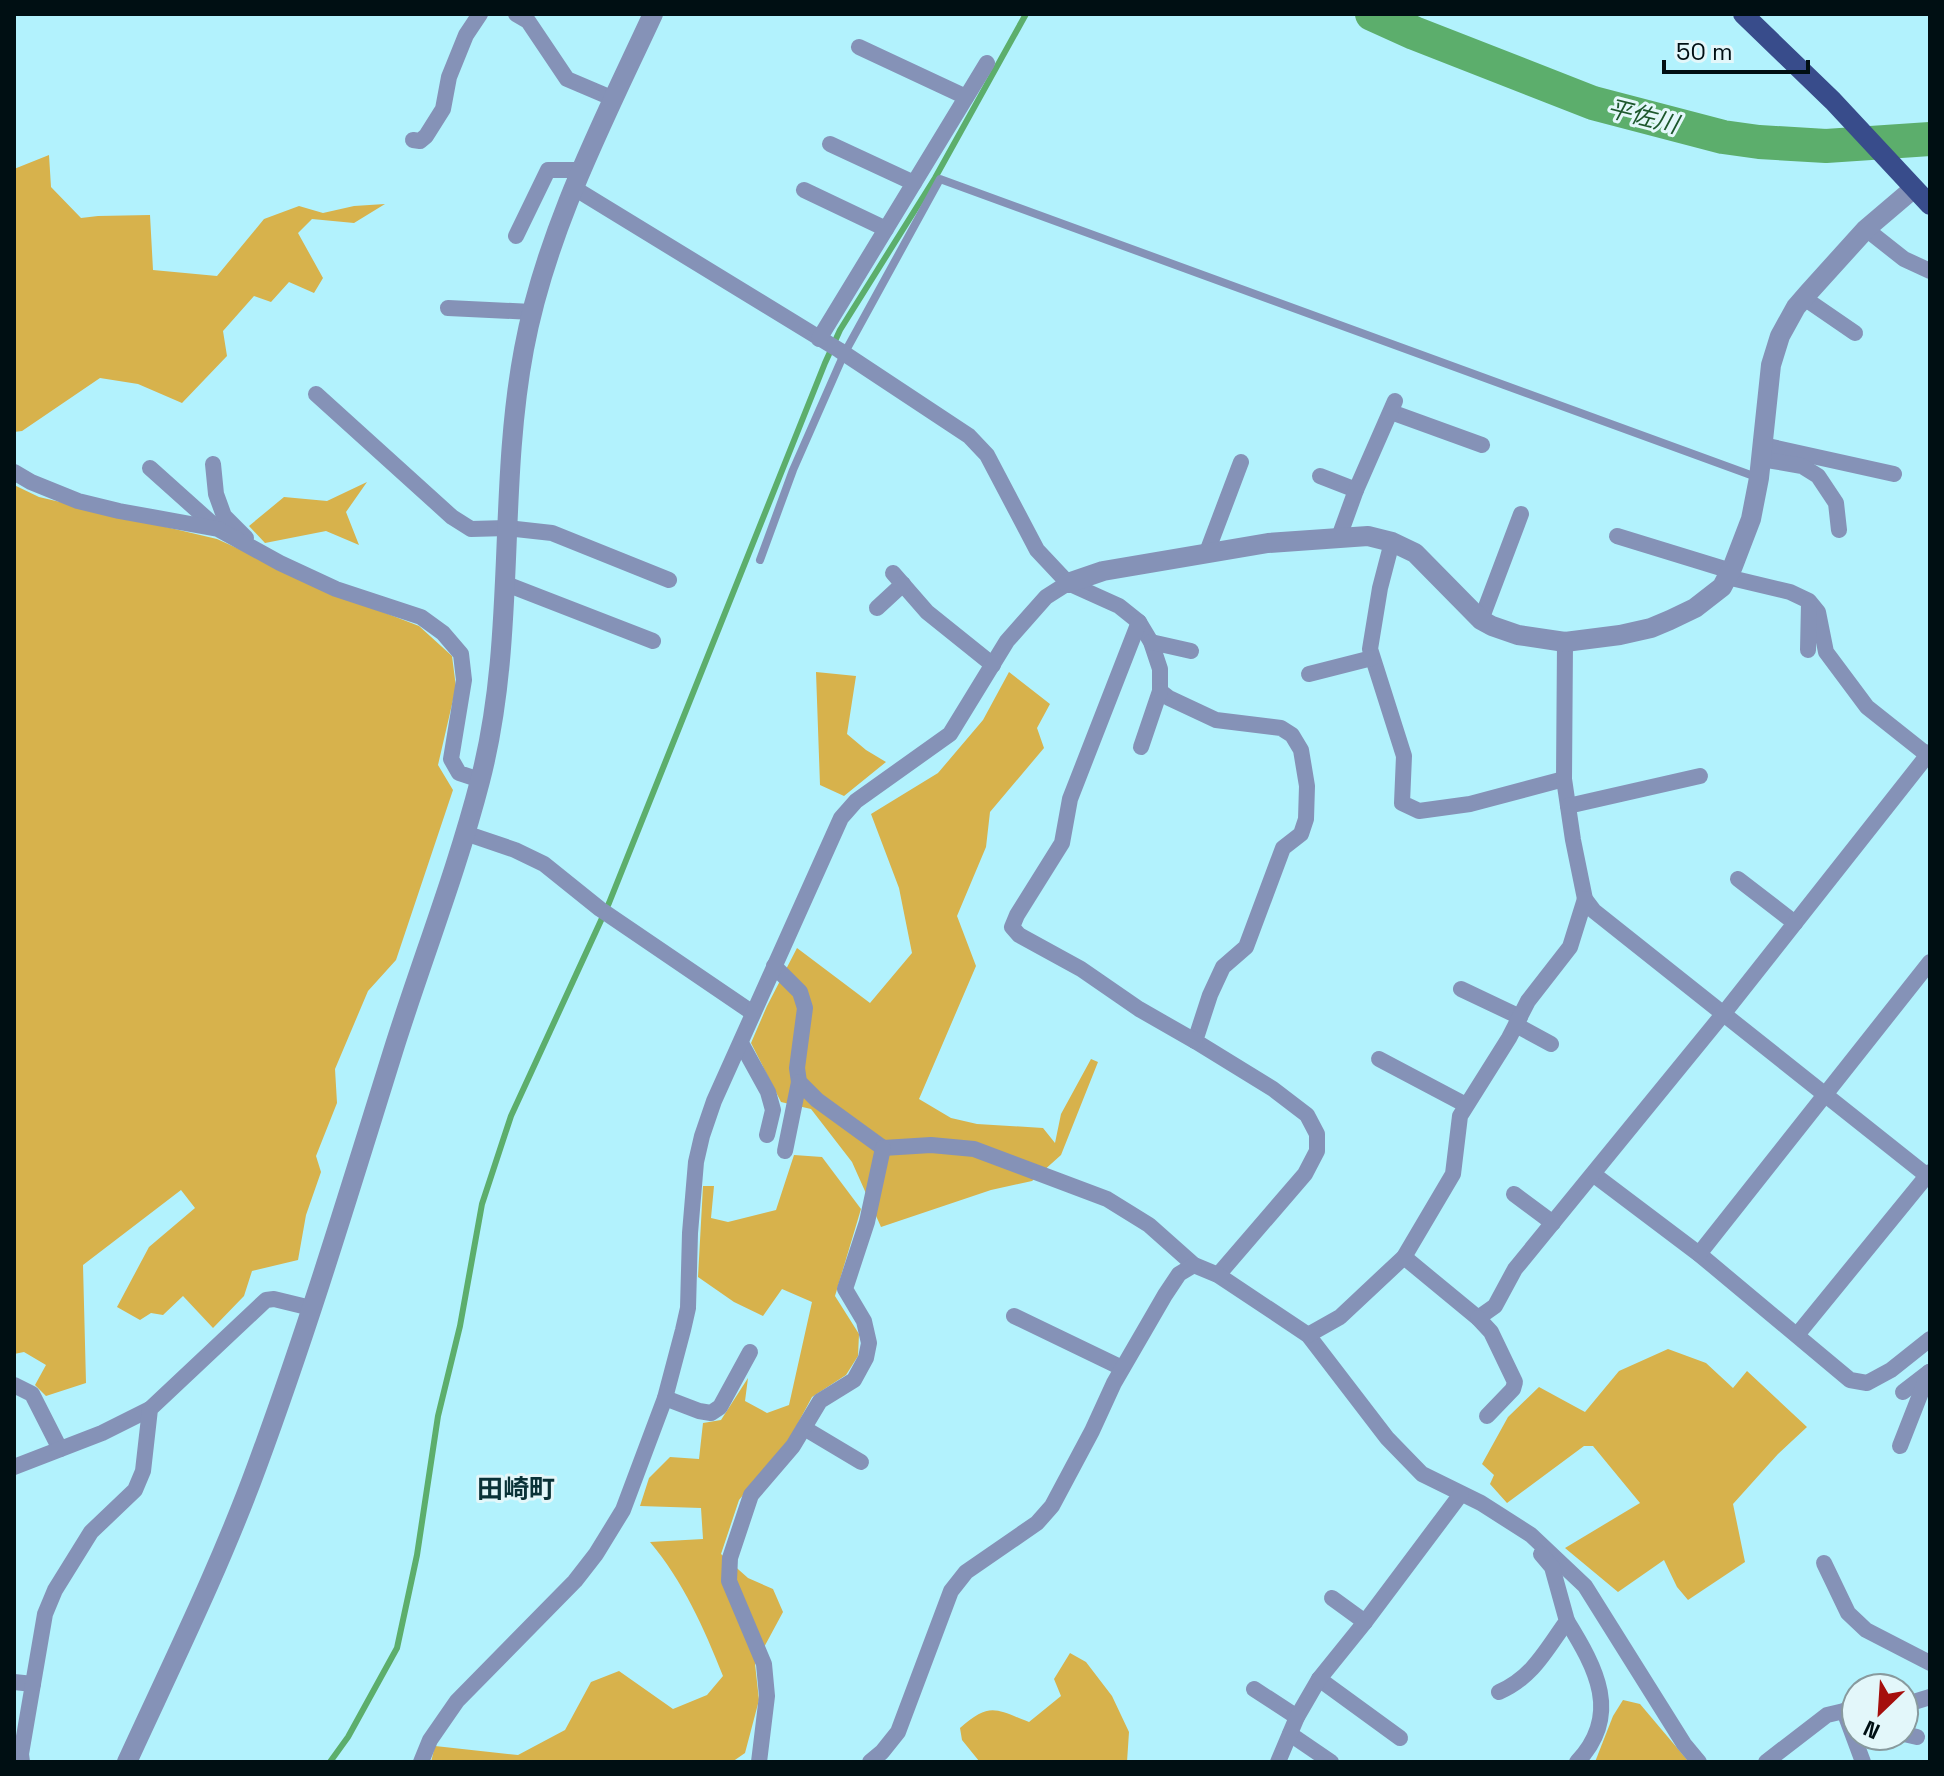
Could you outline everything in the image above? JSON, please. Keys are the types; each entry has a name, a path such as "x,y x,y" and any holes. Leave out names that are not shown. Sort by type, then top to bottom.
{"main road":[{"path":"1743,14 1833,101 1930,205"}],"street":[{"path":"413,140 420,141 426,136 443,109 449,77 466,35 480,14"},
{"path":"516,14 528,21 567,79 614,99"},
{"path":"127,1762 219,1564 257,1466 465,833 493,720 501,665 517,397 532,312 549,254 578,179 653,14"},
{"path":"859,47 966,97"},
{"path":"832,346 886,229 987,63"},
{"path":"830,144 914,183"},
{"path":"516,236 548,170 578,179 969,436 987,455 1037,550 1068,583 1119,606 1139,622 1151,642 1160,669 1160,691 1141,747"},
{"path":"421,1762 430,1740 457,1701 575,1581 623,1510 665,1398 688,1308 690,1233 696,1162 702,1136 714,1101 841,818 856,801 950,734 1007,641 1046,597 1068,583 1103,571 1268,543 1368,536 1392,542 1415,553 1481,620 1518,635 1565,642 1620,635 1661,624 1695,608 1722,587 1751,519 1761,461 1771,365 1780,336 1796,307 1907,183"},
{"path":"804,190 886,229"},
{"path":"1866,229 1904,259 1930,271"},
{"path":"1804,298 1855,333"},
{"path":"448,308 532,312"},
{"path":"316,394 452,517 471,529 507,528 552,533 669,580"},
{"path":"1339,537 1393,407 1482,445"},
{"path":"1761,461 1894,474"},
{"path":"1761,461 1802,466 1818,476 1836,503 1839,530"},
{"path":"1207,552 1241,462"},
{"path":"213,464 216,494 224,516 258,551"},
{"path":"150,468 218,529 336,589 421,617 443,633 461,654 464,680 451,759 459,773 480,780"},
{"path":"14,472 78,501 218,529"},
{"path":"1320,476 1356,490"},
{"path":"1481,620 1521,514"},
{"path":"1478,1318 1495,1306 1515,1269 1929,755 1867,707 1826,652 1818,612 1809,601 1790,592 1617,536"},
{"path":"1392,542 1380,588 1370,649 1404,756 1402,803 1419,811 1470,804 1564,779"},
{"path":"877,608 898,579 927,612 993,665"},
{"path":"506,584 653,641"},
{"path":"1808,650 1809,601"},
{"path":"1139,622 1070,799 1062,843 1012,927 1019,935 1081,969 1139,1009 1273,1089 1307,1115 1317,1134 1317,1151 1305,1174 1218,1275"},
{"path":"1151,642 1191,651"},
{"path":"1565,642 1564,779 1585,899 1594,911 1929,1175 1797,1335"},
{"path":"1309,674 1372,658"},
{"path":"1160,691 1216,720 1281,728 1292,735 1301,750 1307,786 1306,819 1301,834 1283,848 1246,947 1223,967 1195,1041"},
{"path":"1568,806 1700,776"},
{"path":"465,833 515,850 544,864 606,912 753,1013"},
{"path":"1738,879 1795,923"},
{"path":"1308,1335 1340,1317 1404,1257 1453,1174 1460,1116 1528,1001 1570,947 1585,899"},
{"path":"1699,1254 1930,962"},
{"path":"774,966 800,992 805,1008 797,1068 799,1082 785,1151"},
{"path":"1461,989 1518,1021 1551,1044"},
{"path":"741,1043 768,1092 773,1110 767,1135"},
{"path":"1379,1059 1466,1105"},
{"path":"799,1082 817,1100 883,1148 931,1145 974,1149 1107,1199 1149,1225 1194,1265 1218,1275 1308,1335 1387,1438 1422,1474 1481,1503 1531,1535 1585,1586 1684,1744 1699,1762"},
{"path":"759,1762 767,1696 764,1664 729,1581 730,1558 751,1495 793,1446 820,1401 854,1380 866,1358 869,1343 864,1321 845,1289 867,1222 883,1148"},
{"path":"1593,1174 1699,1254 1850,1380 1867,1383 1891,1370 1930,1339"},
{"path":"1514,1194 1553,1223"},
{"path":"1404,1257 1491,1332 1515,1382 1513,1389 1487,1416"},
{"path":"870,1762 898,1732 951,1591 966,1572 1037,1523 1052,1506 1122,1368 1165,1295 1179,1274 1194,1265"},
{"path":"14,1467 102,1433 150,1409 266,1300 311,1308"},
{"path":"1014,1316 1122,1368"},
{"path":"665,1398 711,1413 720,1407 750,1352"},
{"path":"1903,1392 1929,1371"},
{"path":"1900,1446 1929,1371"},
{"path":"14,1385 32,1394 60,1449"},
{"path":"22,1762 45,1614 55,1590 91,1532 135,1490 143,1471 150,1409"},
{"path":"802,1432 861,1462"},
{"path":"802,1432 842,1463"},
{"path":"1278,1762 1297,1717 1319,1679 1461,1494"},
{"path":"1531,1535 1552,1567 1567,1621 1598,1678 1603,1714 1593,1741 1577,1762"},
{"path":"1824,1563 1848,1613 1857,1622 1866,1630 1930,1663"},
{"path":"1332,1598 1365,1622"},
{"path":"1499,1692 1515,1685 1531,1672 1567,1621"},
{"path":"1319,1679 1400,1738"},
{"path":"14,1682 33,1684"},
{"path":"1254,1689 1297,1717"},
{"path":"1766,1762 1827,1715 1840,1717"},
{"path":"1290,1734 1331,1762"}],"lane":[{"path":"760,560 793,470 832,346 940,179 1761,461"}],"shaded area":[{"path":"49,155 51,187 81,218 150,215 153,270 217,276 264,219 299,206 323,213 354,206 385,204 354,223 312,219 298,233 323,278 314,293 289,282 271,302 254,296 223,331 227,356 182,403 138,384 100,378 22,431 14,432 14,169"},
{"path":"367,482 346,512 359,545 326,531 265,543 249,526 284,497 327,501"},
{"path":"14,485 39,497 217,539 344,597 419,626 452,656 456,687 438,765 453,790 396,960 368,991 335,1069 337,1103 316,1156 321,1172 306,1215 298,1260 252,1271 244,1296 213,1328 183,1296 163,1315 151,1313 140,1320 117,1307 149,1247 195,1208 181,1190 83,1265 86,1383 46,1396 35,1385 46,1365 24,1352 14,1354"},
{"path":"816,672 856,676 847,734 886,762 844,796 820,785"},
{"path":"1009,672 1050,704 1037,728 1044,748 990,812 986,847 957,916 976,966 919,1099 951,1118 977,1124 1043,1128 1055,1143 1061,1114 1091,1059 1098,1062 1061,1155 1032,1181 991,1190 881,1227 852,1162 811,1109 781,1102 751,1043 797,948 870,1003 912,953 899,888 871,814 938,773 983,720"},
{"path":"794,1155 822,1157 861,1209 835,1296 859,1334 858,1356 846,1375 812,1397 790,1438 739,1500 721,1554 748,1578 773,1589 783,1612 755,1664 759,1700 745,1753 732,1762 431,1762 435,1746 518,1755 565,1730 591,1682 619,1671 673,1709 707,1695 723,1676 692,1606 650,1542 703,1539 701,1508 640,1506 649,1478 670,1457 699,1459 703,1423 721,1420 748,1378 745,1401 767,1413 789,1405 812,1302 782,1289 763,1316 734,1302 698,1277 703,1186 714,1186 711,1218 728,1222 776,1210"},
{"path":"1668,1349 1706,1363 1733,1388 1747,1371 1807,1427 1733,1504 1745,1562 1688,1600 1677,1587 1664,1560 1618,1592 1565,1548 1640,1503 1593,1446 1584,1446 1507,1503 1490,1484 1494,1475 1482,1464 1508,1417 1539,1387 1585,1412 1619,1371"},
{"path":"1070,1653 1086,1662 1112,1696 1129,1732 1127,1762 979,1761 962,1740 960,1728 979,1714 993,1710 1029,1722 1061,1696 1054,1679"},
{"path":"1623,1700 1640,1704 1689,1762 1595,1762 1613,1716"}],"waterway":[{"path":"330,1762 348,1737 397,1648 417,1555 438,1416 460,1326 482,1204 511,1116 609,903 840,330 935,178 1026,14"},
{"name":"平佐川","path":"1372,14 1593,103 1723,137 1826,146 1930,139"}],"district":[{"name":"田崎町","path":"516,1489"}]}
